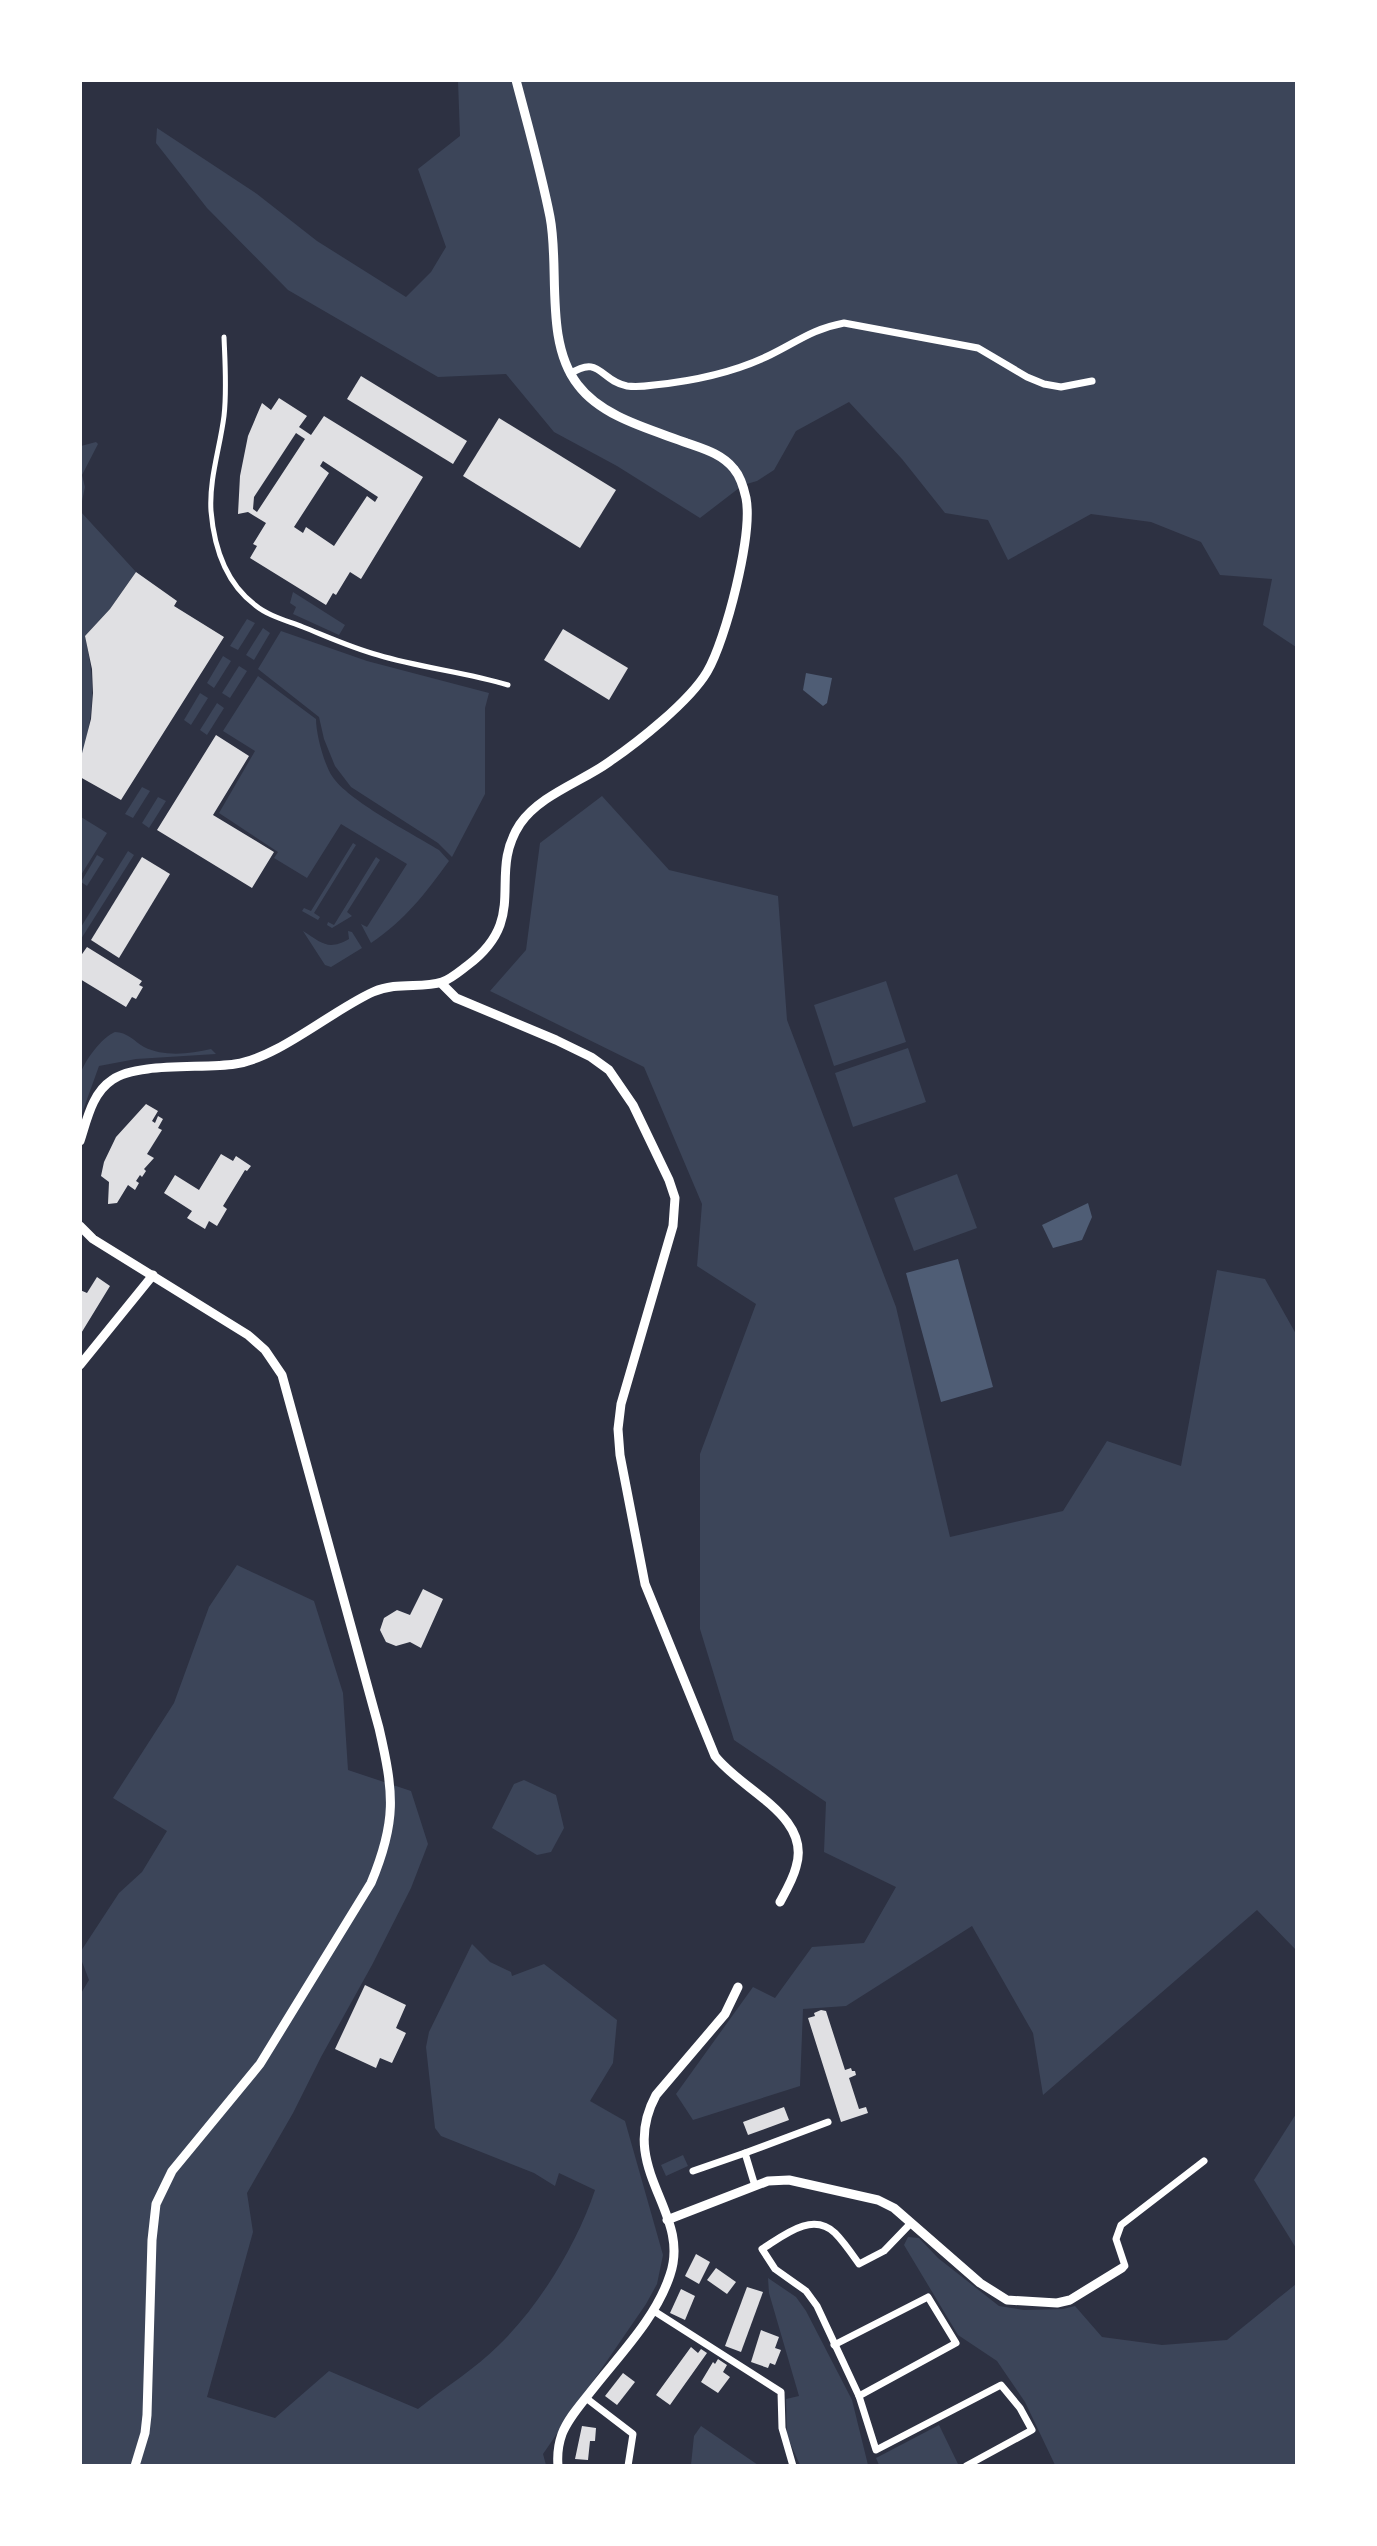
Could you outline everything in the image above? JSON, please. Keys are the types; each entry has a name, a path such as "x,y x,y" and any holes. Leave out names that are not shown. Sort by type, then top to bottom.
{"street":[{"path":"80,1141 94,1101 101,1090 121,1075 252,1061 374,992 403,984 441,983 476,959 499,931 505,906 509,847 522,821 558,793 621,753 660,721 706,672 722,635 747,527 746,500 735,469 715,453 614,414 588,397 570,374 559,336 551,220 516,80"},
{"path":"570,374 583,366 592,366 627,386 654,386 735,369 770,355 822,327 844,323 978,348 1044,384 1061,387 1092,381"},
{"path":"224,337 224,414 211,488 211,511 221,559 239,590 267,613 340,642 378,655 508,685"},
{"path":"441,983 456,998 556,1040 592,1057 609,1070 633,1105 669,1180 675,1198 673,1226 621,1404 618,1429 620,1455 645,1584 715,1756 726,1770 784,1816 794,1829 798,1845 797,1865 780,1902"},
{"path":"80,1226 93,1239 248,1335 265,1350 282,1375 379,1728 390,1777 392,1804 384,1852 371,1883 260,2064 172,2171 162,2188 156,2204 152,2240 147,2415 145,2433 135,2466"},
{"path":"80,1365 153,1275"},
{"path":"558,2466 557,2452 562,2432 653,2311 674,2264 674,2243 646,2160 642,2139 645,2121 656,2095 725,2014 738,1987"},
{"path":"693,2171 828,2122"},
{"path":"745,2153 755,2186"},
{"path":"667,2220 768,2181 789,2180 878,2200 894,2208 980,2283 1007,2300 1040,2303 1070,2300 1125,2266 1116,2239 1121,2225 1204,2161"},
{"path":"911,2223 884,2251 859,2264 834,2232 822,2226 807,2224 762,2249 775,2269 810,2296 817,2306 859,2396 876,2450 1001,2385 1020,2408 1032,2430 966,2466"},
{"path":"834,2345 928,2297 956,2343 859,2396"},
{"path":"653,2311 781,2392 782,2428 793,2466"},
{"path":"586,2398 633,2434 628,2466"}],"shaded area":[{"path":"458,81 1296,81 1296,647 1263,625 1272,579 1220,575 1201,542 1151,522 1091,514 1008,560 988,520 945,513 902,459 849,402 796,431 774,470 757,481 743,485 700,518 617,466 554,432 506,374 438,377 288,290 207,208 156,143 157,128 257,194 317,241 406,297 431,272 446,247 418,169 460,136"},
{"path":"96,442 98,444 82,475 85,487 81,506 81,446"},
{"path":"81,512 136,572 110,609 85,636 91,669 92,698 89,728 81,761"},
{"path":"293,592 345,625 339,635 293,614 296,607 290,603"},
{"path":"247,619 255,623 238,650 230,646"},
{"path":"263,628 270,633 254,660 246,655"},
{"path":"281,631 367,661 489,693 485,708 485,794 452,857 438,843 351,787 335,766 319,717 258,669"},
{"path":"223,656 231,661 214,688 207,683"},
{"path":"239,666 247,671 230,698 222,693"},
{"path":"806,673 832,678 827,703 823,706 803,690"},
{"path":"258,676 316,719 323,757 332,776 340,785 366,806 439,850 449,861 414,906 371,943 361,924 367,927 407,864 341,824 307,878 274,858 278,852 219,813 255,751 223,731"},
{"path":"200,693 208,698 191,725 184,720"},
{"path":"217,703 224,708 207,735 200,730"},
{"path":"142,787 150,791 133,818 125,814"},
{"path":"602,796 669,870 778,896 787,1020 896,1307 950,1537 1063,1511 1107,1441 1181,1466 1217,1270 1265,1279 1296,1334 1296,1950 1257,1910 1043,2095 1033,2033 972,1926 846,2006 803,2009 800,2086 693,2120 676,2094 753,1987 775,1998 812,1947 864,1943 896,1887 824,1852 826,1802 734,1740 700,1629 700,1454 756,1304 697,1266 702,1204 644,1067 490,991 526,950 540,843"},
{"path":"158,797 166,801 149,828 142,823"},
{"path":"81,817 107,833 81,875"},
{"path":"353,843 356,845 314,913 320,917 318,920 302,911 304,908 311,911"},
{"path":"128,851 134,855 81,939 81,927"},
{"path":"97,855 104,859 87,886 81,882"},
{"path":"376,857 380,860 347,912 352,916 332,928 327,925 328,922 334,925"},
{"path":"303,931 330,945 349,939 348,931 352,932 362,948 331,967 325,965"},
{"path":"886,981 906,1042 834,1066 814,1005"},
{"path":"115,1032 160,1052 186,1053 211,1049 216,1054 136,1059 99,1066 81,1116 79,1085 82,1070 99,1044"},
{"path":"908,1048 926,1102 853,1127 835,1073"},
{"path":"957,1174 977,1228 914,1251 894,1198"},
{"path":"1088,1203 1092,1217 1082,1240 1053,1248 1042,1225"},
{"path":"958,1259 993,1387 941,1402 906,1273"},
{"path":"237,1565 314,1601 343,1693 348,1770 411,1791 428,1844 411,1888 372,1965 247,2193 253,2232 207,2397 275,2418 329,2371 418,2409 490,2354 529,2312 556,2273 595,2190 559,2173 555,2186 534,2173 441,2136 435,2128 426,2047 429,2032 472,1944 490,1962 511,1972 512,1976 544,1964 617,2020 613,2063 590,2101 625,2121 663,2255 657,2284 646,2304 543,2454 546,2465 81,2465 80,1995 89,1980 81,1959 81,1951 119,1893 142,1872 167,1831 113,1798 174,1703 209,1607"},
{"path":"524,1780 556,1795 564,1828 551,1852 537,1855 492,1828 514,1784"},
{"path":"1296,2114 1296,2248 1254,2180"},
{"path":"683,2155 688,2166 666,2176 661,2165"},
{"path":"908,2237 919,2238 938,2258 999,2306 1024,2310 1075,2306 1102,2337 1162,2345 1227,2340 1296,2284 1296,2465 1055,2465 1025,2402 997,2361 958,2335 904,2245"},
{"path":"768,2278 796,2297 806,2311 852,2400 868,2465 800,2465 787,2436 786,2399 799,2396 769,2293"},
{"path":"939,2425 958,2464 879,2465 876,2458"},
{"path":"701,2426 758,2465 691,2465 694,2436"}],"building":[{"path":"361,376 467,441 453,464 347,399"},
{"path":"279,398 307,416 299,427 311,435 324,416 423,477 361,579 350,572 336,595 333,593 326,605 250,558 257,546 253,544 266,523 248,512 238,514 240,476 248,436 262,403 271,410","holes":["296,433 305,439 257,512 253,509 254,497","323,461 378,497 375,502 367,496 334,546 306,527 303,533 294,527 329,473 320,466"]},
{"path":"499,418 616,490 580,548 463,476"},
{"path":"136,572 177,601 174,606 224,637 121,800 80,777 80,761 91,719 93,693 92,669 85,636 110,609"},
{"path":"563,629 628,668 609,700 544,660"},
{"path":"216,735 249,756 213,815 274,852 252,888 157,830"},
{"path":"142,857 170,874 119,958 91,940"},
{"path":"87,947 142,981 139,985 143,987 136,999 132,997 126,1007 80,979 80,957"},
{"path":"146,1104 158,1111 152,1121 155,1123 158,1116 163,1119 158,1128 162,1130 147,1154 154,1158 144,1169 146,1171 142,1177 140,1175 136,1181 139,1183 135,1190 128,1185 117,1203 108,1204 109,1182 101,1176 104,1162 116,1137"},
{"path":"221,1154 233,1161 236,1156 251,1166 245,1170 223,1206 227,1209 217,1226 209,1221 205,1229 187,1218 192,1211 164,1193 175,1175 199,1190"},
{"path":"97,1277 110,1286 80,1335 80,1290 87,1293"},
{"path":"423,1589 443,1599 421,1648 410,1642 396,1646 386,1642 380,1630 384,1618 397,1610 410,1615"},
{"path":"365,1985 406,2005 396,2028 406,2033 392,2063 380,2058 376,2068 335,2049"},
{"path":"821,2010 826,2011 845,2070 851,2068 855,2071 856,2075 849,2078 859,2109 866,2107 868,2113 841,2122 808,2018"},
{"path":"784,2107 789,2120 748,2135 743,2122"},
{"path":"696,2254 710,2262 699,2284 685,2276"},
{"path":"716,2268 736,2282 727,2294 707,2280"},
{"path":"747,2287 763,2292 741,2352 725,2346"},
{"path":"681,2289 695,2296 685,2320 670,2313"},
{"path":"761,2330 779,2337 775,2348 781,2350 775,2365 770,2363 768,2368 751,2362"},
{"path":"691,2347 698,2353 701,2349 707,2353 670,2405 656,2395"},
{"path":"718,2359 727,2365 723,2372 730,2377 718,2393 701,2382 713,2362 715,2364"},
{"path":"623,2373 635,2382 617,2405 605,2396"},
{"path":"582,2426 596,2428 595,2441 590,2441 588,2460 575,2459"}]}
